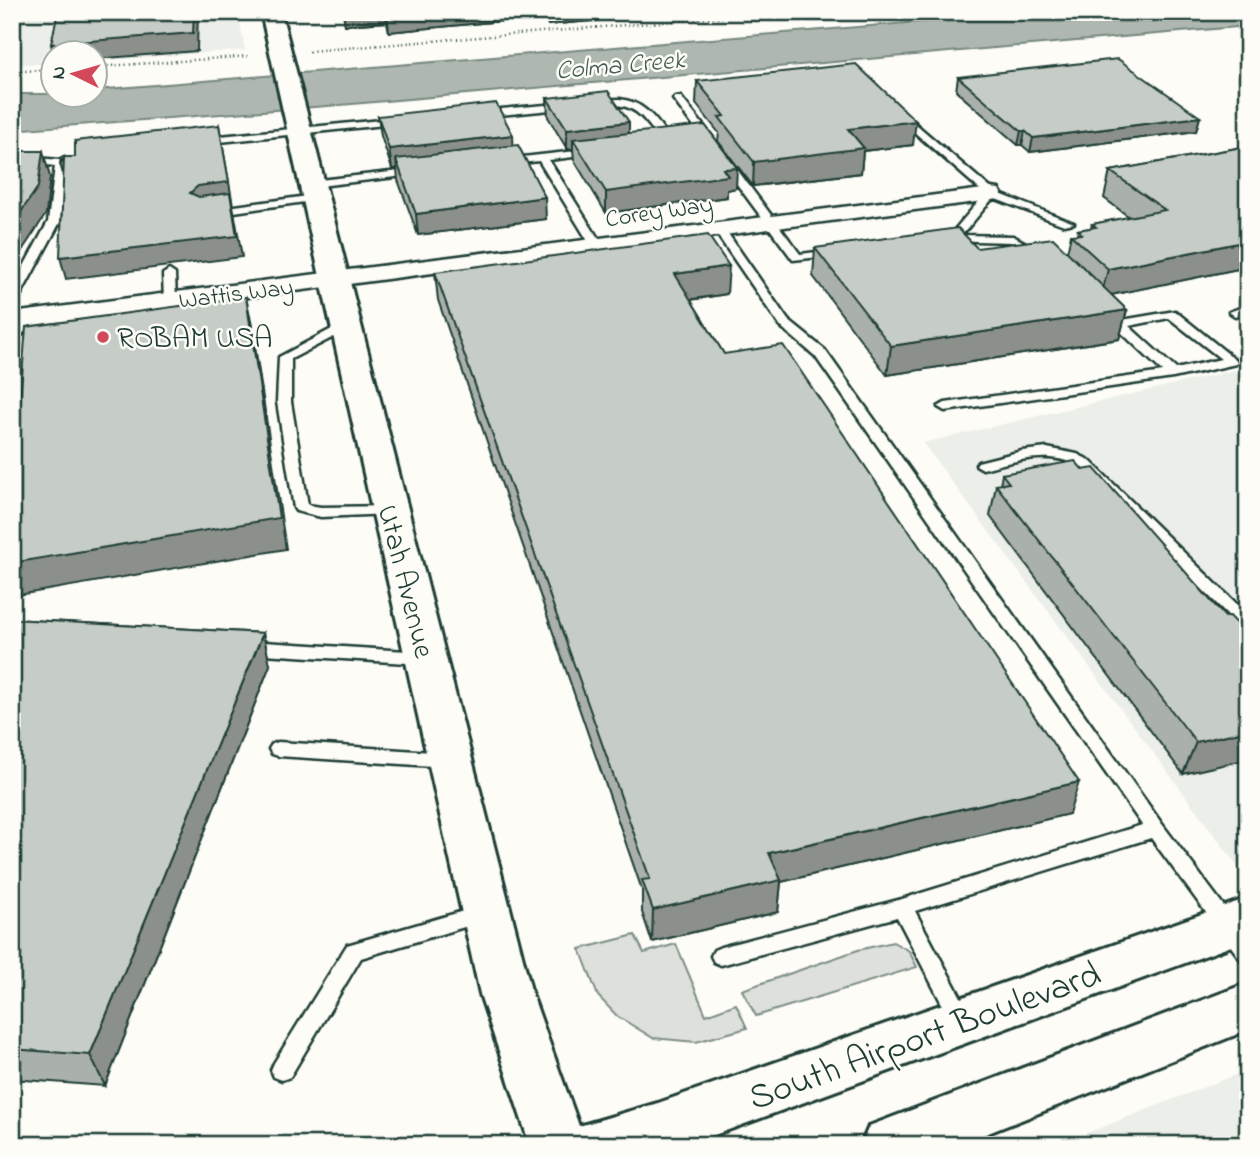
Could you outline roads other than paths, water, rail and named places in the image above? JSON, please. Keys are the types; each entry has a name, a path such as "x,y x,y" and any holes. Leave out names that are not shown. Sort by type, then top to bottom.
{"street":[{"name":"Utah Avenue","path":"271,12 506,994 558,1145"},
{"name":"Corey Way","path":"335,280 990,194"},
{"name":"Wattis Way","path":"20,320 335,280"},
{"name":"South Airport Boulevard","path":"599,1145 658,1129 962,1020 1240,933"},
{"path":"888,1145 1248,1006"}],"lane":[{"path":"691,97 678,99 797,258 849,251"},
{"path":"474,114 626,101 638,104 665,140 653,146"},
{"path":"888,105 990,194 1068,223"},
{"path":"192,142 297,123 406,120"},
{"path":"695,141 709,139"},
{"path":"488,164 612,150"},
{"path":"542,158 597,246"},
{"path":"12,300 54,222 60,163 15,160"},
{"path":"203,213 434,170"},
{"path":"954,237 990,194"},
{"path":"720,230 784,323 820,353 1155,829 1240,933"},
{"path":"928,241 954,237 1013,240 1043,256"},
{"path":"169,274 170,302"},
{"path":"1101,306 1173,374"},
{"path":"945,407 1173,374 1231,361 1171,314 1120,324"},
{"path":"12,340 20,320"},
{"path":"345,326 285,357 284,402 301,508 321,512 390,509"},
{"path":"12,366 18,378 12,413"},
{"path":"983,465 1046,452 1070,455 1084,463 1248,625"},
{"path":"233,646 426,658"},
{"path":"278,748 451,760"},
{"path":"721,956 902,907 1155,829"},
{"path":"902,907 962,1020"},
{"path":"282,1070 354,950 486,912"}],"water":[{"name":"Colma Creek","path":"1040,12 1248,12 1248,26 340,105 12,130 12,94 38,94 38,108 108,108 108,89"}],"place":[{"name":"ROBAM USA","path":"103,337"}]}
